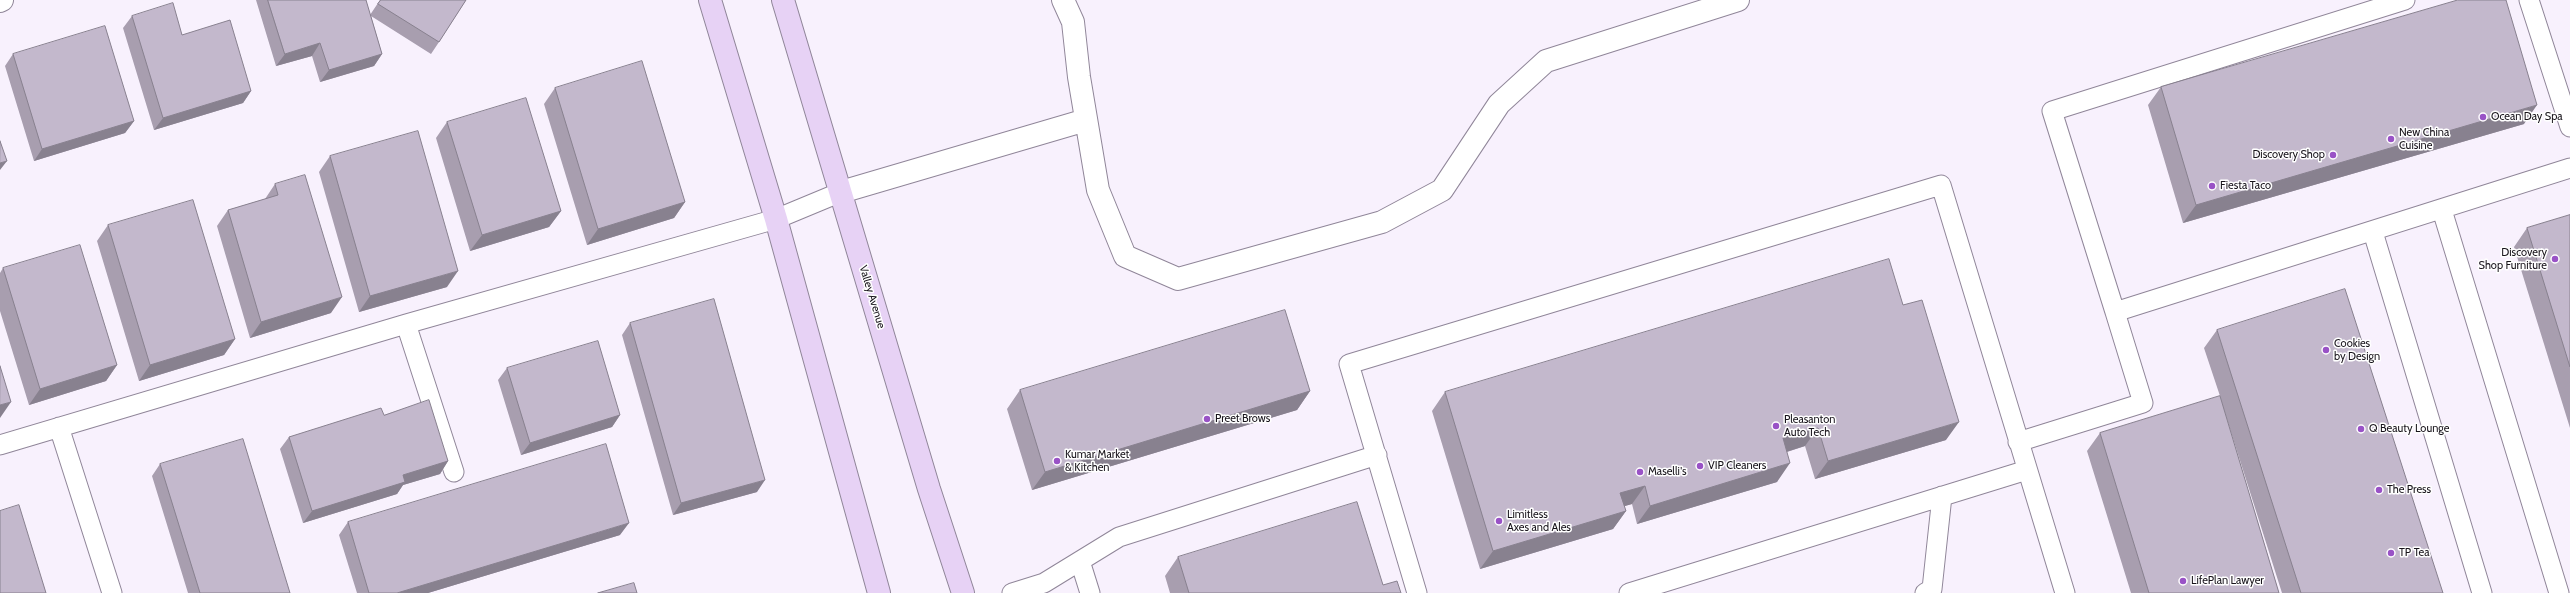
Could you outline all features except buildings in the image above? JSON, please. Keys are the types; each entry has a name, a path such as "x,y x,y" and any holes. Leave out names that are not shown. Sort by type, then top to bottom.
{"main road":[{"path":"710,0 776,219 879,593"},
{"name":"Valley Avenue","path":"783,0 929,490 963,593"}],"street":[{"path":"1063,0 1073,22 1086,120 1098,190 1124,256 1178,279 1382,222 1442,190 1499,104 1546,61 1738,0"},
{"path":"841,192 1086,120"}],"lane":[{"path":"2018,442 2143,403 2052,110 2405,0"},
{"path":"2529,0 2570,127"},
{"path":"2115,312 2373,232 2570,168"},
{"path":"1417,593 1349,364 1941,185 2065,593"},
{"path":"0,445 406,324 776,219 841,192"},
{"path":"2442,210 2559,593"},
{"path":"2373,232 2482,593"},
{"path":"406,324 454,472"},
{"path":"59,427 112,593"},
{"path":"1012,593 1044,583 1119,537 1377,455"},
{"path":"1629,593 2027,470"},
{"path":"1925,593 1932,589 1942,496"},
{"path":"1080,561 1090,593"}],"place":[{"name":"Ocean Day Spa","path":"2483,117"},
{"name":"New China Cuisine","path":"2391,139"},
{"name":"Discovery Shop","path":"2333,155"},
{"name":"Fiesta Taco","path":"2212,186"},
{"name":"Discovery Shop Furniture","path":"2555,259"},
{"name":"Cookies by Design","path":"2326,350"},
{"name":"Preet Brows","path":"1207,419"},
{"name":"Pleasanton Auto Tech","path":"1776,426"},
{"name":"Q Beauty Lounge","path":"2361,429"},
{"name":"Kumar Market & Kitchen","path":"1057,461"},
{"name":"VIP Cleaners","path":"1700,466"},
{"name":"Maselli's","path":"1640,472"},
{"name":"The Press","path":"2379,490"},
{"name":"Limitless Axes and Ales","path":"1499,521"},
{"name":"TP Tea","path":"2391,553"},
{"name":"LifePlan Lawyer","path":"2183,581"}]}
